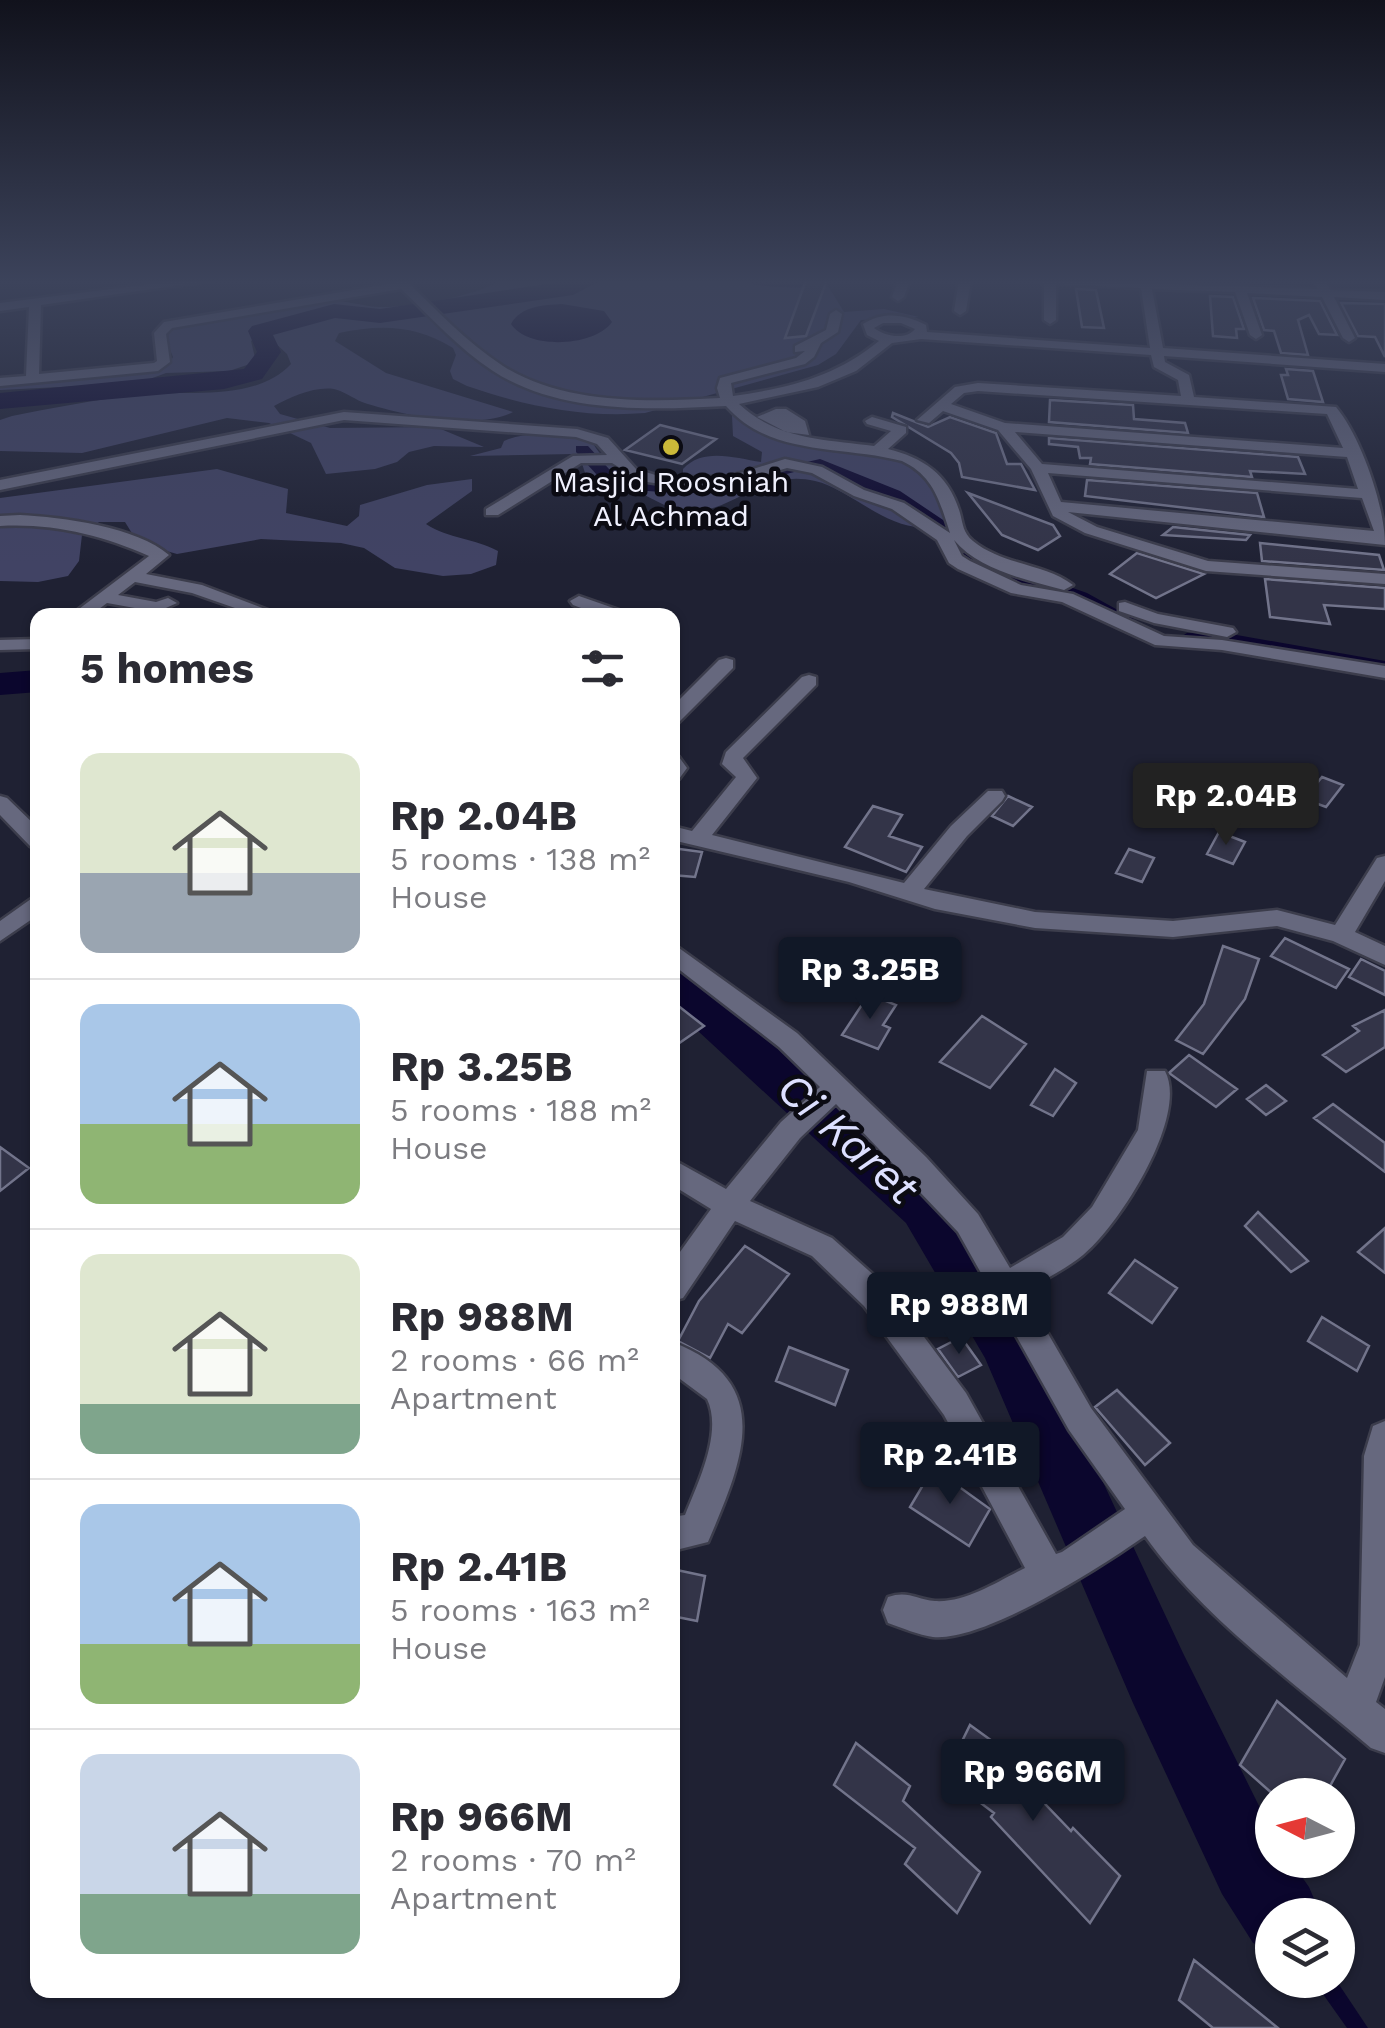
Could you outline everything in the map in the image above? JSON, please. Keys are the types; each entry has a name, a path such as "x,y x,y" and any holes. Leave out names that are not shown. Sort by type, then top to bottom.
{"street":[{"path":"32,375 32,379"},
{"path":"0,382 78,375"},
{"path":"512,375 548,390 622,401 766,396 834,375"},
{"path":"741,375 725,380 728,398 750,425 882,447 913,460 929,471 952,509 954,530 964,543 1002,564 1154,618 1385,656"},
{"path":"728,398 804,375"},
{"path":"1150,381 1151,375"},
{"path":"924,420 960,390 978,387 1184,378 1188,400"},
{"path":"1058,506 1384,538 1333,410 1188,400 1150,381"},
{"path":"766,396 781,412 764,417 797,435"},
{"path":"943,406 1003,428 1352,453"},
{"path":"0,485 344,416 577,433 605,440 632,472 689,483 737,480 800,466 911,514 944,537 955,560 964,565 1017,589 1068,598 1161,641 1222,645 1385,672"},
{"path":"872,421 901,430 882,447"},
{"path":"1003,428 1038,468 1064,518 1090,530 1206,566 1385,579"},
{"path":"797,435 800,466"},
{"path":"492,512 578,459 618,459"},
{"path":"1038,468 1367,494"},
{"path":"0,521 39,520 116,536 161,555 91,608"},
{"path":"136,577 196,589 252,608"},
{"path":"106,598 157,607 168,603"},
{"path":"579,601 598,608"},
{"path":"0,645 30,644"},
{"path":"680,710 726,664"},
{"path":"697,839 748,778 744,768 732,764 732,756 809,682"},
{"path":"909,892 959,831 996,796"},
{"path":"0,803 30,832"},
{"path":"680,835 853,875 935,901 1035,920 1173,930 1278,918 1341,935 1385,956"},
{"path":"1341,935 1385,864"},
{"path":"0,933 30,909"},
{"path":"680,957 788,1040 820,1102 916,1165 968,1223 1064,1394 1146,1514 1181,1557 1385,1734"},
{"path":"1005,1287 1073,1246 1102,1216 1151,1132 1157,1103 1156,1078"},
{"path":"680,1277 731,1206 820,1102"},
{"path":"680,1175 731,1206 822,1247 874,1296 955,1404 1061,1570"},
{"path":"680,1362 722,1392 726,1410 726,1444 696,1530 680,1533"},
{"path":"1355,1709 1378,1646 1384,1450"},
{"path":"901,1610 952,1619 1061,1570 1106,1544 1146,1514"}],"shaded area":[{"path":"68,375 162,375 139,383 0,390 0,383"},
{"path":"391,375 513,412 480,420 438,419 378,407 327,388 274,406 280,414 330,428 436,427 484,447 434,446 409,452 397,462 375,469 326,474 311,443 269,423 227,418 82,453 0,451 0,420 12,416 135,395 238,390 275,377"},
{"path":"451,375 783,375 645,413 622,414 554,409 453,379"},
{"path":"752,411 755,420 786,434 842,443 802,446 870,453 908,466 936,496 947,520 930,526 895,522 830,486 796,479 764,485 707,510 683,511 585,473 580,457 572,454 470,456 501,448 504,441 514,437 559,435 592,442 610,463 631,474 683,479 683,469 700,458 720,456 761,462 762,452 733,436 732,416"},
{"path":"217,469 288,489 286,513 347,526 359,516 360,505 427,485 472,479 472,491 426,524 498,551 496,565 471,574 443,576 395,568 364,548 341,543 261,539 177,554 138,543 125,522 99,522 82,535 79,561 68,576 38,582 0,581 0,498"},
{"path":"1221,1839 1255,1861 1255,1878 1267,1878 1280,1898 1257,1898"},
{"path":"1326,1998 1348,1998 1368,2028 1347,2028"}],"building":[{"path":"1281,375 1314,375 1323,402 1288,399"},
{"path":"1050,400 1133,405 1134,419 1185,423 1188,433 1049,422"},
{"path":"893,413 928,427 950,417 996,433 1007,464 1021,464 1035,490 962,477 959,463 951,453 892,417"},
{"path":"660,425 716,439 682,464 625,450"},
{"path":"1049,438 1298,457 1305,474 1250,471 1252,477 1090,464 1091,458 1080,458 1078,447 1049,444"},
{"path":"1087,480 1257,493 1264,517 1085,496"},
{"path":"968,493 1053,525 1060,536 1038,550 1002,535"},
{"path":"1173,527 1250,535 1246,540 1163,535"},
{"path":"1260,543 1379,555 1384,570 1262,561"},
{"path":"1137,553 1204,574 1156,598 1110,574"},
{"path":"1265,579 1385,588 1385,609 1324,605 1330,624 1270,617"},
{"path":"1322,777 1343,785 1326,807 1304,799"},
{"path":"1008,796 1032,807 1013,826 992,816"},
{"path":"873,806 902,815 889,836 922,847 906,872 845,847"},
{"path":"1219,832 1245,842 1233,864 1207,854"},
{"path":"680,849 702,852 695,877 680,876"},
{"path":"1129,849 1154,858 1142,882 1116,873"},
{"path":"1285,938 1349,969 1336,988 1271,956"},
{"path":"1223,946 1259,959 1245,999 1203,1054 1176,1040 1204,1004"},
{"path":"1361,959 1385,971 1385,995 1349,977"},
{"path":"869,994 896,1005 883,1025 890,1028 878,1049 842,1035"},
{"path":"680,1007 704,1026 680,1042"},
{"path":"1385,1010 1385,1047 1346,1072 1323,1055 1359,1031 1353,1026"},
{"path":"982,1016 1026,1044 990,1088 940,1062"},
{"path":"1189,1055 1237,1089 1216,1107 1169,1073"},
{"path":"1055,1069 1076,1083 1053,1116 1031,1105"},
{"path":"1266,1085 1286,1101 1266,1115 1247,1099"},
{"path":"1333,1104 1385,1143 1385,1172 1314,1118"},
{"path":"0,1147 29,1168 0,1191"},
{"path":"1258,1212 1308,1261 1291,1272 1245,1226"},
{"path":"1385,1228 1385,1273 1358,1252"},
{"path":"745,1246 789,1274 742,1333 728,1324 710,1358 680,1342 699,1301"},
{"path":"1135,1260 1177,1288 1152,1323 1109,1293"},
{"path":"1322,1317 1369,1346 1357,1371 1308,1341"},
{"path":"961,1337 981,1365 958,1377 938,1349"},
{"path":"789,1347 848,1370 835,1405 776,1381"},
{"path":"1117,1390 1170,1443 1145,1465 1095,1407"},
{"path":"933,1468 990,1509 969,1546 910,1507"},
{"path":"680,1571 705,1576 697,1621 680,1618"},
{"path":"1277,1701 1345,1759 1334,1778 1255,1778 1240,1765"},
{"path":"970,1725 1003,1749 1000,1757 1120,1876 1090,1923 991,1817 994,1813 945,1776"},
{"path":"856,1743 910,1786 903,1801 980,1872 957,1913 905,1864 915,1848 834,1785"},
{"path":"1194,1960 1278,2028 1213,2028 1179,2000"}],"waterway":[{"path":"0,401 224,381 250,375"},
{"path":"582,449 603,472 635,485 674,488 714,488 814,462 894,495 946,530 972,555"},
{"path":"1016,574 1080,597 1124,619"},
{"path":"1187,639 1231,640 1385,667"},
{"name":"Ci Karet","path":"0,684 30,682"},
{"name":"Ci Karet","path":"680,986 925,1207 1007,1341 1158,1678 1249,1867 1270,1898"}],"place":[{"name":"Masjid Roosniah Al Achmad","path":"671,447"}]}
